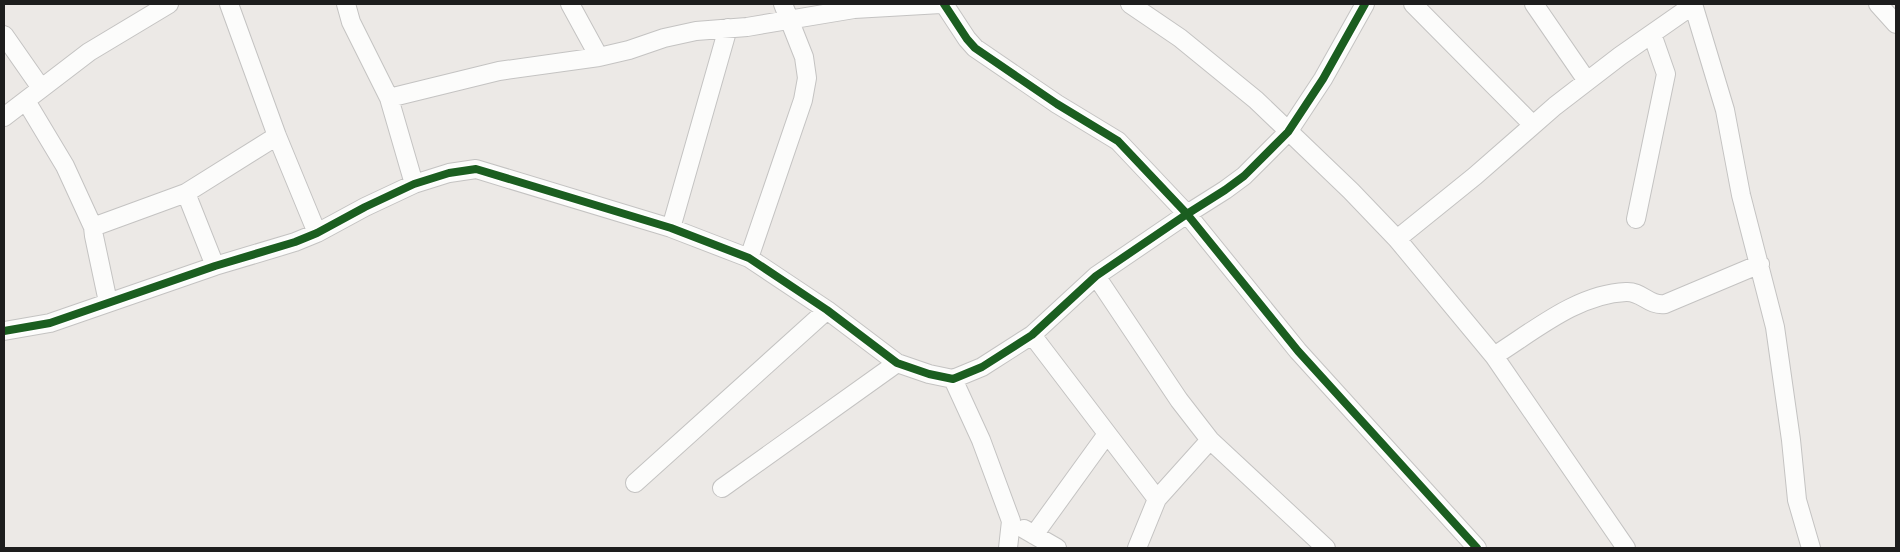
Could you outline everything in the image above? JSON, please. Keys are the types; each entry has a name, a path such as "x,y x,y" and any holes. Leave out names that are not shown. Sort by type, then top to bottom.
{"street":[{"path":"4,117 89,52 169,4"},
{"path":"229,4 277,136 317,233"},
{"path":"346,4 351,22 389,98 414,184"},
{"path":"570,4 599,57"},
{"path":"389,98 499,71 599,57 664,38 696,31 747,27 786,12 943,4 975,48 1057,104 1118,141 1187,214 1303,357 1477,548"},
{"path":"1130,4 1180,38 1256,100 1351,191 1397,239 1494,356 1626,548"},
{"path":"4,331 50,323 317,233 365,207 414,184 449,173 476,169 671,228 749,258 827,310 897,364 953,379 982,367 1032,335 1096,276 1187,214 1226,190 1244,176 1288,132 1323,79 1366,4"},
{"path":"1413,4 1533,125"},
{"path":"1534,4 1588,82"},
{"path":"1397,239 1533,125 1693,4 1725,110 1741,194 1775,327 1791,440 1797,500 1811,548"},
{"path":"1878,4 1896,24"},
{"path":"749,258 803,100 807,78 804,57 786,12"},
{"path":"671,228 728,28"},
{"path":"1636,219 1666,74 1652,34"},
{"path":"4,35 41,88"},
{"path":"26,101 64,166 94,227 94,236 108,302"},
{"path":"94,227 186,193 277,136"},
{"path":"186,193 215,266"},
{"path":"1494,356 1568,308 1588,301 1614,293 1628,292 1640,295 1657,305 1665,304 1760,264"},
{"path":"1096,276 1179,400 1210,440 1326,548"},
{"path":"636,484 827,310"},
{"path":"1032,335 1157,499"},
{"path":"722,488 897,364"},
{"path":"953,379 981,440 1011,521 1008,548"},
{"path":"1034,535 1107,434"},
{"path":"1137,548 1144,535 1157,499 1210,440"},
{"path":"1011,521 1057,548"}],"cycle path":[{"path":"944,4 975,48 1057,104 1118,141 1187,214 1298,351 1477,548"},
{"path":"4,331 50,323 215,266 295,242 317,233 365,207 414,184 449,173 476,169 671,228 749,258 827,310 897,363 929,374 953,379 982,367 1032,335 1096,276 1244,176 1288,132 1323,79 1365,4"}]}
